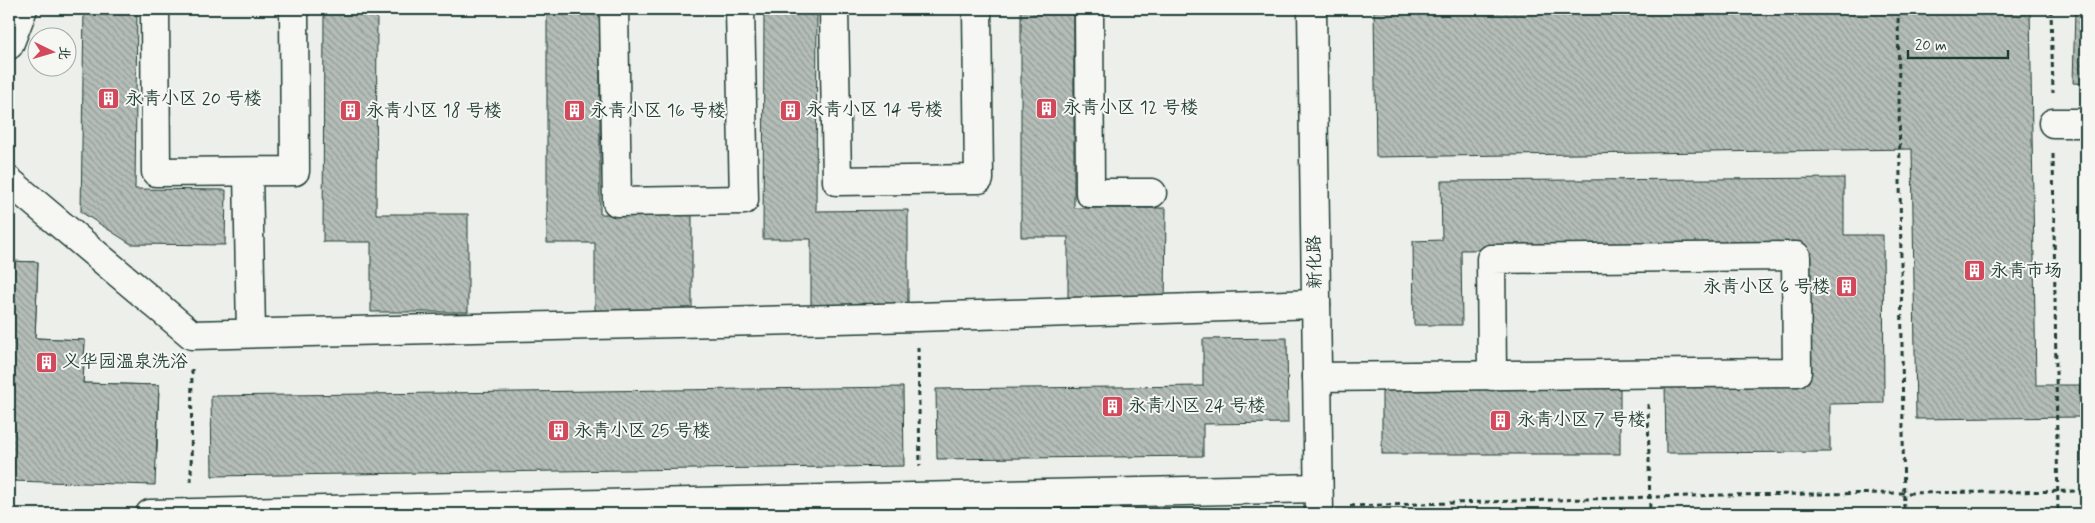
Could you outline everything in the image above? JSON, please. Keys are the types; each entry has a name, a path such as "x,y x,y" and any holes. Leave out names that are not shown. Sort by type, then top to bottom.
{"street":[{"path":"9,45 23,9"},
{"path":"155,9 156,172 294,171 294,9"},
{"path":"614,9 617,202 744,200 740,9"},
{"path":"834,9 837,181 979,179 977,9"},
{"path":"1089,9 1090,193 1152,193"},
{"name":"新化路","path":"1312,9 1319,503"},
{"path":"2053,123 2086,123"},
{"path":"248,172 252,333"},
{"path":"9,181 192,335 1316,304"},
{"path":"1317,377 1492,376 1797,372 1796,256 1491,259 1492,376"},
{"path":"150,514 1319,503"}],"path":[{"path":"1898,9 1904,514"},
{"path":"2052,9 2058,514"},
{"path":"917,316 920,444"},
{"path":"191,513 192,335"},
{"path":"1648,374 1650,514"},
{"path":"1319,503 2086,491"}],"building":[{"name":"永青小区 20 号楼","path":"84,9 137,9 135,189 226,190 225,245 131,244 81,212"},
{"name":"永青小区 18 号楼","path":"324,9 377,9 376,214 468,214 468,312 371,312 371,242 323,242"},
{"name":"永青小区 16 号楼","path":"547,9 600,9 600,214 692,214 692,313 595,313 595,243 547,243"},
{"name":"永青小区 14 号楼","path":"764,9 817,9 816,211 908,210 908,309 811,309 811,239 763,239"},
{"name":"永青小区 12 号楼","path":"1021,9 1074,9 1074,208 1166,208 1165,307 1068,307 1068,237 1021,237"},
{"name":"永青市场","path":"1374,9 2030,9 2036,385 2080,385 2081,417 1916,419 1912,149 1376,157"},
{"path":"2075,9 2086,9 2086,84 2073,83"},
{"name":"永青小区 6 号楼","path":"1844,178 1844,235 1883,235 1884,403 1830,404 1830,452 1666,453 1665,383 1809,382 1808,247 1461,250 1462,325 1414,325 1413,241 1442,240 1441,181"},
{"name":"义华园温泉洗浴","path":"9,261 38,262 35,338 85,340 83,383 159,385 157,453 71,449 72,404 10,402 12,345 9,345"},
{"name":"义华园温泉洗浴","path":"9,261 38,262 35,338 85,340 83,383 159,385 155,485 9,481"},
{"name":"永青小区 24 号楼","path":"1287,338 1288,423 1203,424 1203,456 937,459 936,389 1203,386 1203,339"},
{"path":"2080,385 2086,385 2086,464 2081,465"},
{"path":"2080,385 2086,385 2086,464 2081,465"},
{"name":"永青小区 7 号楼","path":"1382,386 1620,386 1620,454 1382,454"},
{"name":"永青小区 25 号楼","path":"903,387 904,466 212,476 211,396"}],"place":[{"name":"永青小区 20 号楼","path":"109,99"},
{"name":"永青小区 12 号楼","path":"1047,108"},
{"name":"永青小区 14 号楼","path":"790,110"},
{"name":"永青小区 18 号楼","path":"350,111"},
{"name":"永青小区 16 号楼","path":"574,111"},
{"name":"永青市场","path":"1974,271"},
{"name":"永青小区 6 号楼","path":"1846,287"},
{"name":"义华园温泉洗浴","path":"46,362"},
{"name":"永青小区 24 号楼","path":"1112,406"},
{"name":"永青小区 7 号楼","path":"1501,420"},
{"name":"永青小区 25 号楼","path":"558,431"}]}
